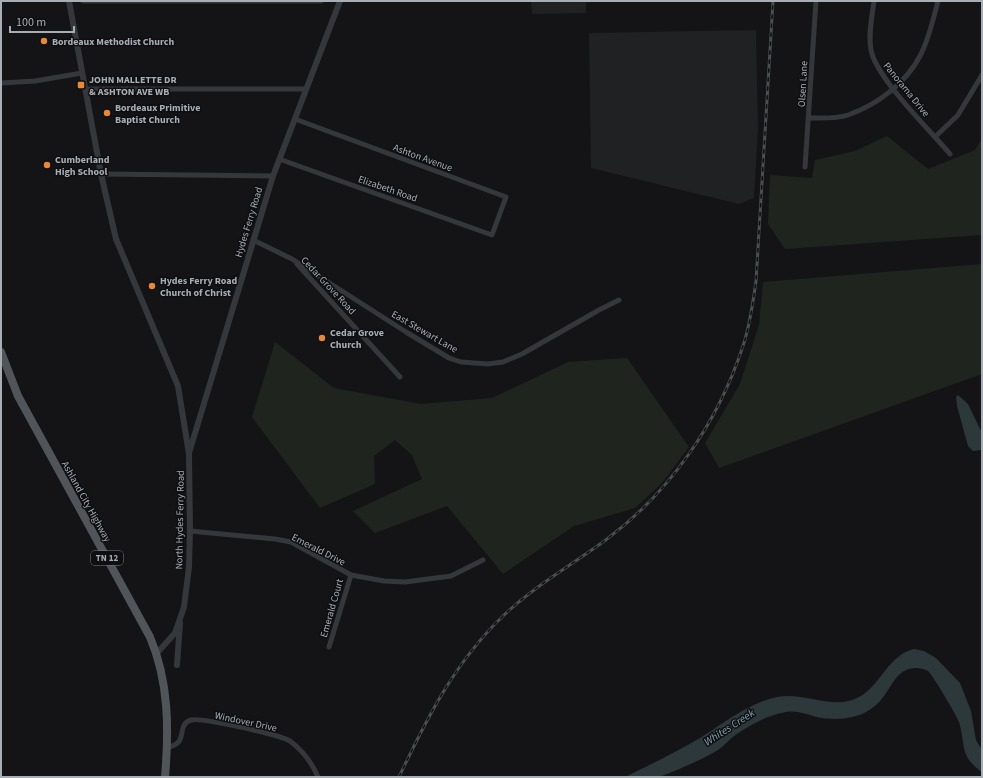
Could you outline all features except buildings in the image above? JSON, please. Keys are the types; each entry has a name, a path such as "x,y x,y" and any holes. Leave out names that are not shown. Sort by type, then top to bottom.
{"main road":[{"name":"Ashland City Highway","path":"1,352 18,396 150,636 157,653 164,686 167,713 168,747 165,777"}],"street":[{"path":"69,1 101,174 116,240 168,359 178,386 188,450"},
{"path":"83,1 321,1"},
{"name":"Hydes Ferry Road","path":"188,450 273,176 340,1"},
{"name":"Olsen Lane","path":"805,167 816,1"},
{"name":"Panorama Drive","path":"874,1 870,40 871,51 881,73 950,154"},
{"path":"809,118 848,115 861,110 894,89 920,56 928,38 938,1"},
{"path":"1,83 35,81 82,73"},
{"path":"936,136 958,115 982,76"},
{"path":"86,89 306,89"},
{"name":"Ashton Avenue","path":"295,119 506,197 491,234"},
{"name":"Elizabeth Road","path":"280,159 491,234"},
{"path":"101,174 273,176"},
{"name":"East Stewart Lane","path":"253,240 292,259 449,358 474,364 503,362 619,300"},
{"name":"Cedar Grove Road","path":"292,259 400,377"},
{"name":"North Hydes Ferry Road","path":"157,653 175,633 184,606 189,567 190,531 188,450"},
{"name":"Emerald Drive","path":"190,531 275,539 291,542 351,575 384,581 405,582 451,576 483,560"},
{"name":"Emerald Court","path":"329,647 351,575"},
{"name":"North Hydes Ferry Road","path":"177,665 180,617"},
{"name":"Windover Drive","path":"168,747 176,745 180,742 184,727 187,722 193,719 219,723 289,740 303,753 313,766 318,777"}],"shaded area":[{"path":"531,1 586,1 586,13 532,14"},
{"path":"756,30 758,129 754,198 739,204 591,168 589,33"},
{"path":"887,136 928,169 975,150 982,139 982,235 785,249 768,224 770,175 812,178 815,160 855,151"},
{"path":"982,264 982,374 719,468 705,443 740,384 759,325 763,282"},
{"path":"275,342 334,388 421,404 492,398 568,362 627,358 689,447 662,483 635,508 574,526 503,574 447,506 375,533 353,511 422,479 412,455 395,440 374,456 375,484 320,508 252,417"}],"water":[{"path":"958,395 968,404 982,433 981,450 973,451 968,446 957,406 956,397"},
{"name":"Whites Creek","path":"914,649 924,651 936,658 960,683 971,711 976,740 982,750 982,772 966,755 959,722 939,687 928,671 916,668 900,674 878,703 871,709 861,714 850,718 833,719 822,718 800,712 779,713 752,724 734,736 718,750 698,761 670,773 658,777 625,777 700,738 737,714 767,700 787,696 836,702 846,702 855,699 871,688 897,658 905,652"}],"railway":[{"path":"399,777 420,733 456,672 470,652 515,605 607,539 652,499 672,477 690,453 706,428 720,401 733,374 743,346 751,314 756,281 773,1"}],"place":[{"name":"Bordeaux Methodist Church","path":"44,41"},
{"name":"JOHN MALLETTE DR & ASHTON AVE WB","path":"81,85"},
{"name":"Bordeaux Primitive Baptist Church","path":"107,113"},
{"name":"Cumberland High School","path":"47,165"},
{"name":"Hydes Ferry Road Church of Christ","path":"152,286"},
{"name":"Cedar Grove Church","path":"322,338"}]}
